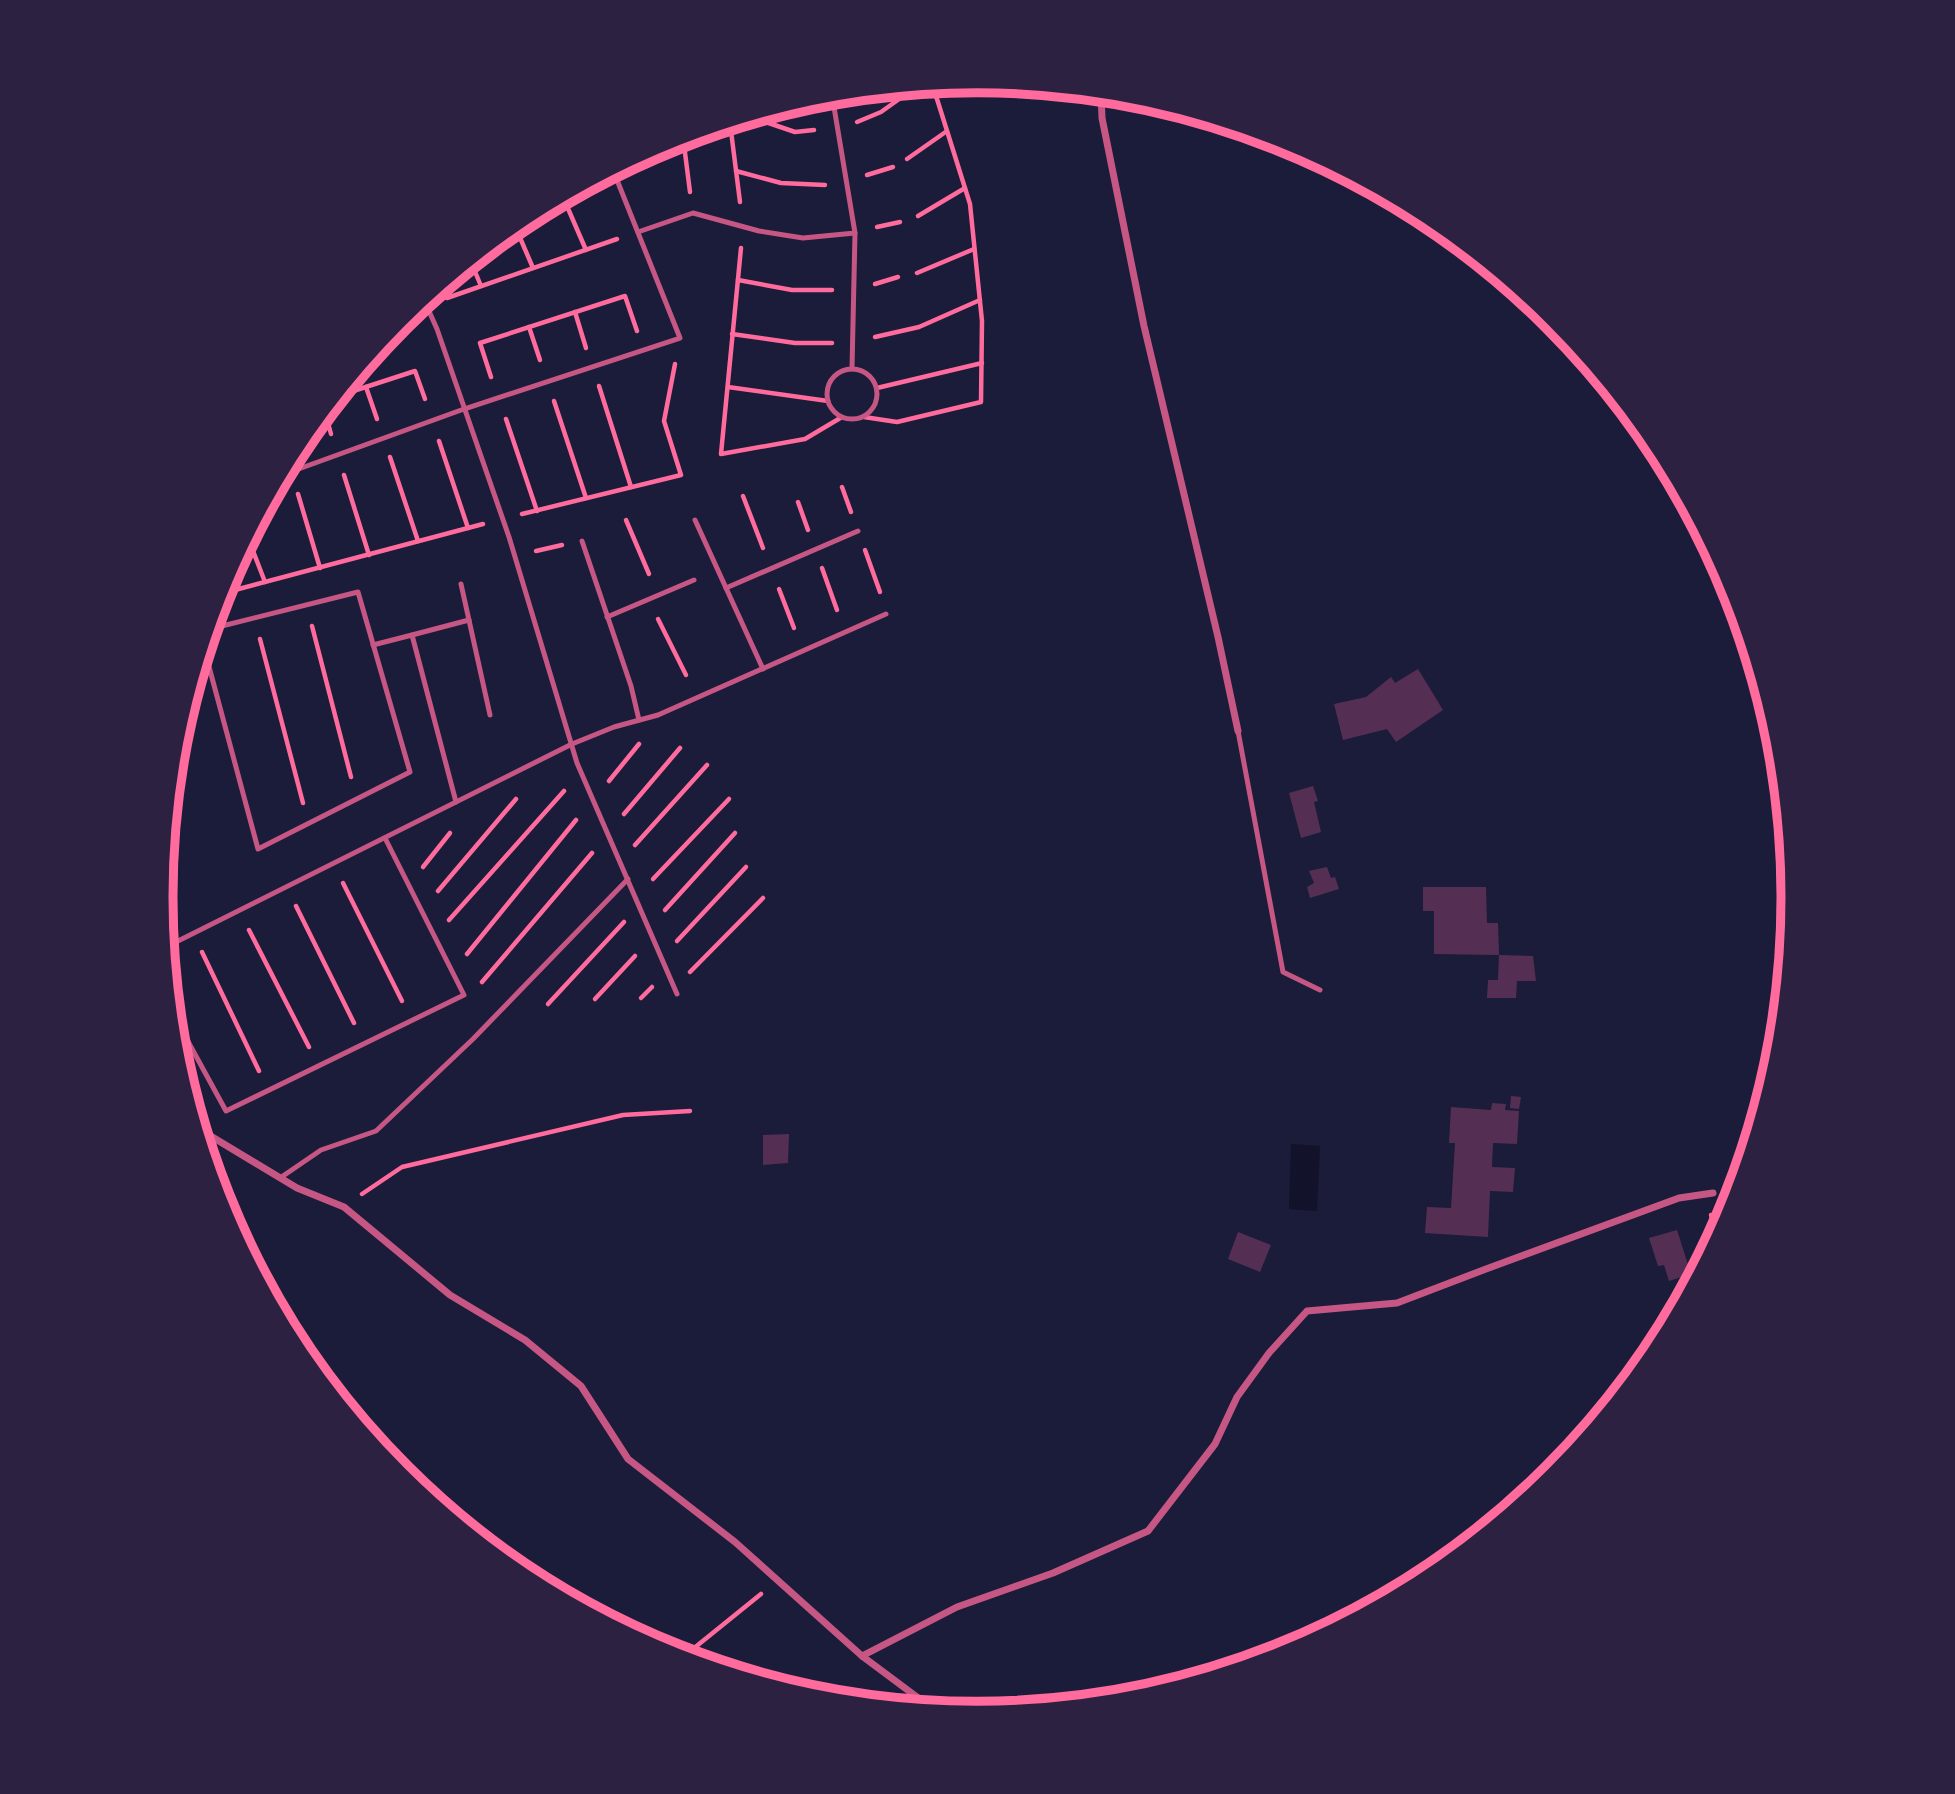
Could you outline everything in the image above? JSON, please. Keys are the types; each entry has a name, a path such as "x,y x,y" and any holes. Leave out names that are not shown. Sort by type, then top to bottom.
{"street":[{"path":"1101,103 1102,118 1142,313 1238,731"},
{"path":"210,1136 297,1188 344,1207 450,1295 525,1340 581,1386 628,1459 735,1542 862,1656 920,1699"},
{"path":"862,1656 957,1607 1054,1573 1148,1531 1215,1444 1237,1397 1269,1353 1307,1311 1397,1303 1679,1198 1713,1193"}],"lane":[{"path":"834,106 855,233 852,369"},
{"path":"297,469 464,409 680,338 617,179"},
{"path":"638,232 693,213 759,231 803,239 855,233"},
{"path":"428,310 514,555 581,772 676,991"},
{"path":"852,369 863,371 872,378 877,388 873,410 864,417 853,420 833,411 828,401 827,389 832,379 840,372 852,369"},
{"path":"695,520 762,669"},
{"path":"726,588 858,531"},
{"path":"582,541 631,686 639,720"},
{"path":"607,617 695,580"},
{"path":"461,584 490,715"},
{"path":"208,664 258,849 411,772 358,592 220,626"},
{"path":"175,943 572,744 614,727 658,715 886,614"},
{"path":"373,645 468,620"},
{"path":"411,635 456,802"},
{"path":"1238,731 1283,972 1320,990"},
{"path":"186,1038 226,1111 464,995 385,838"},
{"path":"280,1178 321,1150 376,1130 473,1039 628,879"}],"path":[{"path":"864,417 897,422 981,402 982,321 970,204 934,94"},
{"path":"731,131 743,227 721,454 805,439 842,417"},
{"path":"907,159 947,131"},
{"path":"684,148 693,213"},
{"path":"736,171 781,183 827,185 893,167"},
{"path":"918,216 965,188"},
{"path":"567,205 586,250"},
{"path":"441,297 638,232"},
{"path":"519,236 533,268"},
{"path":"917,273 974,249"},
{"path":"474,270 481,286"},
{"path":"738,280 792,290 853,290 898,278"},
{"path":"575,312 631,487"},
{"path":"529,327 586,498"},
{"path":"877,388 982,363"},
{"path":"366,387 418,541"},
{"path":"727,387 828,401"},
{"path":"328,423 369,555"},
{"path":"293,476 320,568"},
{"path":"626,520 659,595"},
{"path":"514,555 582,541"},
{"path":"252,549 265,582"},
{"path":"649,599 686,675"},
{"path":"306,605 357,799"},
{"path":"254,618 309,824"},
{"path":"452,972 642,741"},
{"path":"464,995 474,992 680,748"},
{"path":"620,862 707,765"},
{"path":"435,937 581,772"},
{"path":"422,910 517,798"},
{"path":"635,898 729,799"},
{"path":"409,884 452,830"},
{"path":"648,928 735,833"},
{"path":"333,863 411,1020"},
{"path":"661,958 746,867"},
{"path":"287,887 364,1043"},
{"path":"676,991 763,898"},
{"path":"548,1004 639,906"},
{"path":"239,911 319,1066"},
{"path":"193,934 269,1090"},
{"path":"595,999 652,937"},
{"path":"344,1207 402,1167 623,1115 690,1111"},
{"path":"692,1649 777,1581"}],"shaded area":[{"path":"1291,1144 1320,1146 1317,1211 1289,1209"}],"building":[{"path":"1418,669 1443,710 1396,742 1387,729 1343,740 1334,704 1366,697 1391,677 1395,683"},
{"path":"1313,786 1318,801 1314,802 1321,832 1301,838 1289,793"},
{"path":"1327,867 1331,878 1335,877 1339,889 1310,898 1307,887 1314,883 1309,871"},
{"path":"1423,887 1486,887 1487,923 1498,923 1499,955 1434,954 1434,911 1423,911"},
{"path":"1499,955 1533,956 1536,981 1517,981 1516,998 1487,998 1488,980 1498,980"},
{"path":"1511,1096 1521,1097 1519,1109 1510,1108"},
{"path":"1492,1103 1506,1104 1505,1110 1519,1111 1517,1144 1493,1143 1492,1167 1515,1168 1513,1192 1490,1191 1488,1237 1425,1233 1427,1207 1451,1208 1455,1143 1449,1143 1451,1107 1491,1110"},
{"path":"789,1134 788,1163 763,1165 763,1135"},
{"path":"1677,1230 1690,1270 1687,1275 1669,1281 1664,1265 1658,1266 1649,1238"},
{"path":"1238,1232 1271,1245 1260,1272 1228,1259"}]}
